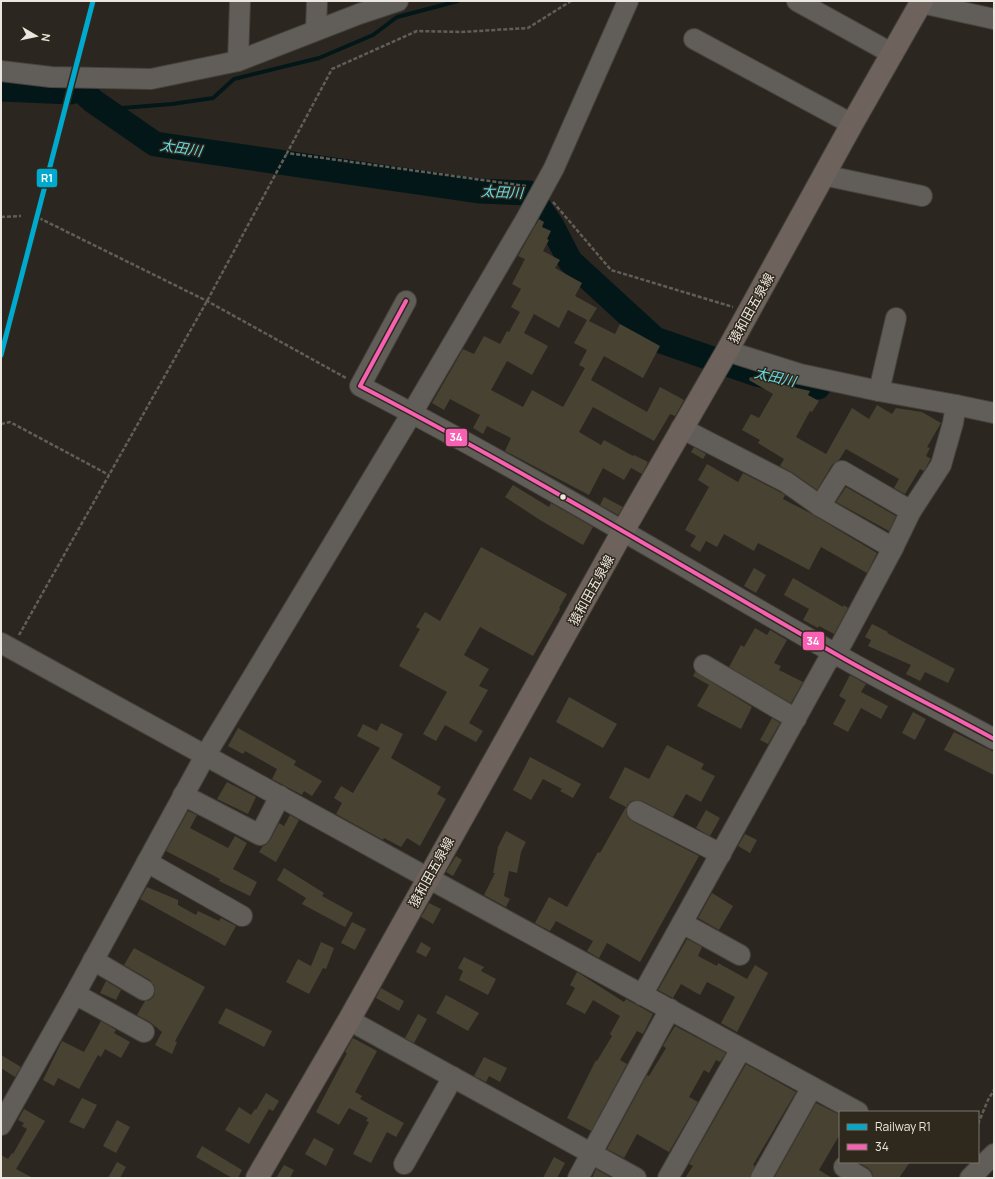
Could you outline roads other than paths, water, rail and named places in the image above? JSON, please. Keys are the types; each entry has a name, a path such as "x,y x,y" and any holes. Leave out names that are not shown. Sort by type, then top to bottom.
{"main road":[{"name":"猿和田五泉線","path":"257,1178 349,1020 681,428 722,360 852,124 922,2"}],"street":[{"path":"238,61 240,1"},
{"path":"316,30 317,1"},
{"path":"1,71 51,76 151,79 238,61 316,30 398,1"},
{"path":"1,1125 7,1105 75,994 205,756 412,413 536,195 554,168 628,1"},
{"path":"797,1 893,54"},
{"path":"922,2 994,19"},
{"path":"694,38 852,124"},
{"path":"824,175 922,196"},
{"path":"406,301 360,386 412,413 623,531 835,654 994,739"},
{"path":"879,391 896,318"},
{"path":"722,360 800,374 879,391 955,414 994,413"},
{"path":"642,995 827,662 835,654 893,548 911,511 941,465 955,414"},
{"path":"681,428 786,482 820,506 893,548"},
{"path":"820,506 842,471 911,511"},
{"path":"6,646 856,1111"},
{"path":"704,665 796,719"},
{"path":"184,794 260,835 280,796"},
{"path":"638,812 721,854"},
{"path":"146,862 242,916"},
{"path":"682,923 740,955"},
{"path":"93,960 144,990"},
{"path":"75,994 144,1032"},
{"path":"578,1178 670,1009"},
{"path":"349,1020 636,1178"},
{"path":"668,1178 741,1049"},
{"path":"404,1164 453,1077"},
{"path":"761,1178 812,1087"},
{"path":"970,1178 994,1154"},
{"path":"843,1169 862,1178"}],"waterway":[{"path":"80,89 122,108 172,104 213,98 234,79 319,58 373,35 397,17 458,1"},
{"name":"太田川","path":"1,89 71,92 80,89 93,101 155,144 479,191 529,193 552,226 570,261 655,339 756,374 818,387"}],"rail line":[{"name":"R1","path":"1,355 93,1"}]}
